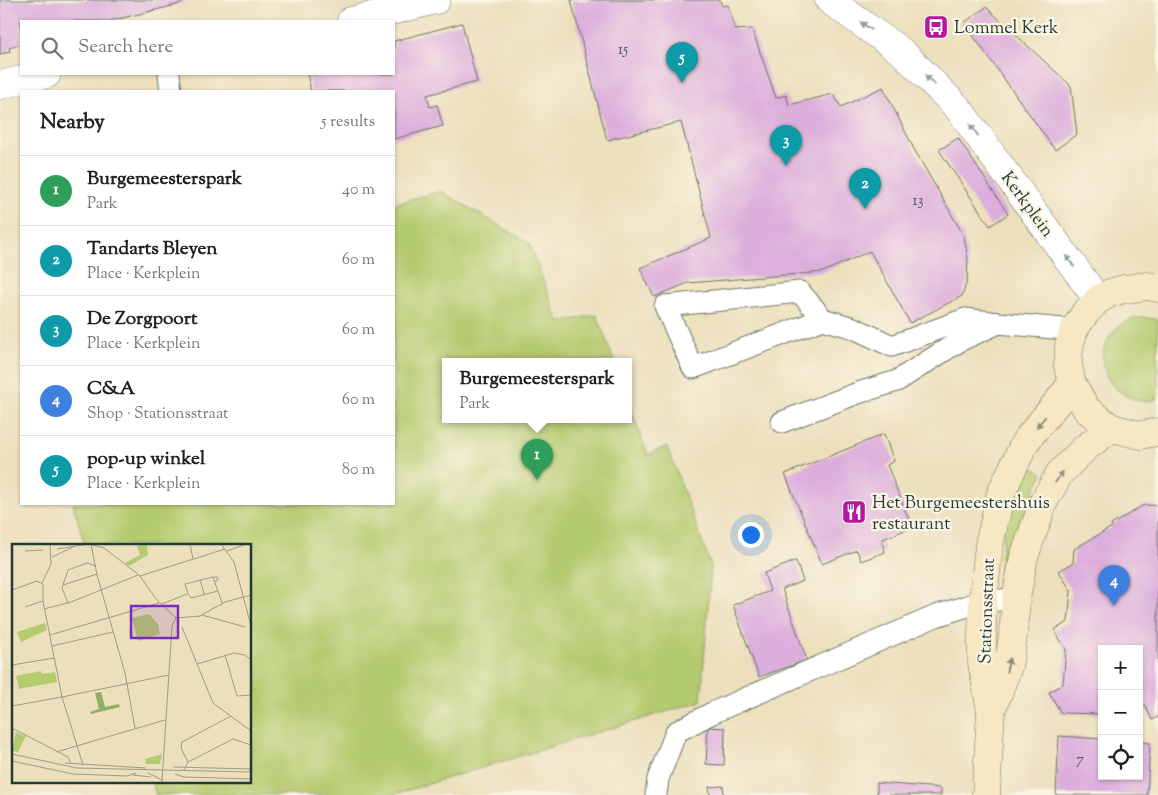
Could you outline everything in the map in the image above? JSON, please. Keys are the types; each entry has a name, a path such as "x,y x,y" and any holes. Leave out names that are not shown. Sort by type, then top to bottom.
{"main road":[{"path":"1158,288 1148,286 1124,288 1098,300 1084,313 1074,330 1069,347 1068,366 1072,384 1087,410 1112,428 1140,435 1158,432"},
{"name":"Stationsstraat","path":"986,795 991,711 982,663 983,601 989,545 1001,493 1025,442 1072,384"},
{"name":"Stationsstraat","path":"991,711 1008,667 1016,599 1024,557 1044,501 1060,473 1085,448 1112,428"}],"street":[{"path":"355,20 436,0"},
{"name":"Kerkplein","path":"829,0 902,52 958,108 1098,300"},
{"path":"0,85 43,75"}],"lane":[{"path":"168,75 171,90"},
{"path":"823,319 693,368 665,306 800,292 823,319 854,328 892,346 965,319 1074,330"},
{"path":"782,422 858,393 897,381 961,340 1000,323"},
{"path":"656,795 658,779 676,732 712,713 936,616 983,601 1016,599"}],"green space":[{"path":"441,191 529,243 559,322 597,315 613,358 442,358 442,423 632,423 632,412 648,455 667,446 711,566 701,701 392,795 156,795 152,782 251,782 251,544 85,544 73,505 395,505 395,204"},
{"path":"1144,317 1158,320 1158,398 1145,401 1131,398 1116,389 1106,375 1103,359 1107,342 1112,333 1127,321"},
{"path":"1027,465 1043,473 1030,499 1020,526 1008,582 998,584 1005,519"}],"building":[{"path":"0,0 188,0 176,5 114,20 20,20 20,44 9,48 10,52 0,54"},
{"path":"571,0 720,0 722,6 728,5 735,30 752,29 776,98 786,95 789,105 833,94 841,107 883,87 914,149 964,236 968,260 967,281 962,296 910,323 870,251 823,272 688,283 654,297 640,268 711,238 681,122 607,140"},
{"path":"986,7 1071,86 1077,134 1055,150 964,23"},
{"path":"462,23 477,82 427,95 430,107 437,105 443,126 395,139 395,90 311,90 307,75 395,75 395,41"},
{"path":"958,138 1008,214 990,226 939,150"},
{"name":"Het Burgemeestershuis restaurant","path":"884,434 894,461 887,465 912,527 881,540 885,552 861,561 857,550 822,564 785,474"},
{"path":"1142,506 1158,506 1158,717 1152,720 1145,705 1143,706 1143,645 1098,645 1098,714 1061,713 1049,692 1063,684 1066,649 1054,630 1068,622 1071,591 1059,571 1073,563 1074,549 1112,527 1111,525"},
{"path":"796,561 803,581 782,589 807,660 759,677 733,605 770,591 764,573"},
{"path":"708,727 725,728 724,765 706,764"},
{"path":"1059,736 1098,739 1098,780 1143,780 1143,742 1150,743 1147,795 1056,795"},
{"path":"877,783 941,788 941,795 877,795"},
{"path":"723,786 724,795 710,795 709,787"}],"place":[{"name":"Lommel Kerk","path":"936,27"},
{"name":"pop-up winkel","path":"682,83"},
{"name":"De Zorgpoort","path":"786,166"},
{"name":"Tandarts Bleyen","path":"865,209"},
{"name":"Burgemeesterspark","path":"537,480"},
{"name":"Het Burgemeestershuis restaurant","path":"854,512"},
{"name":"C&A","path":"1114,606"}]}
